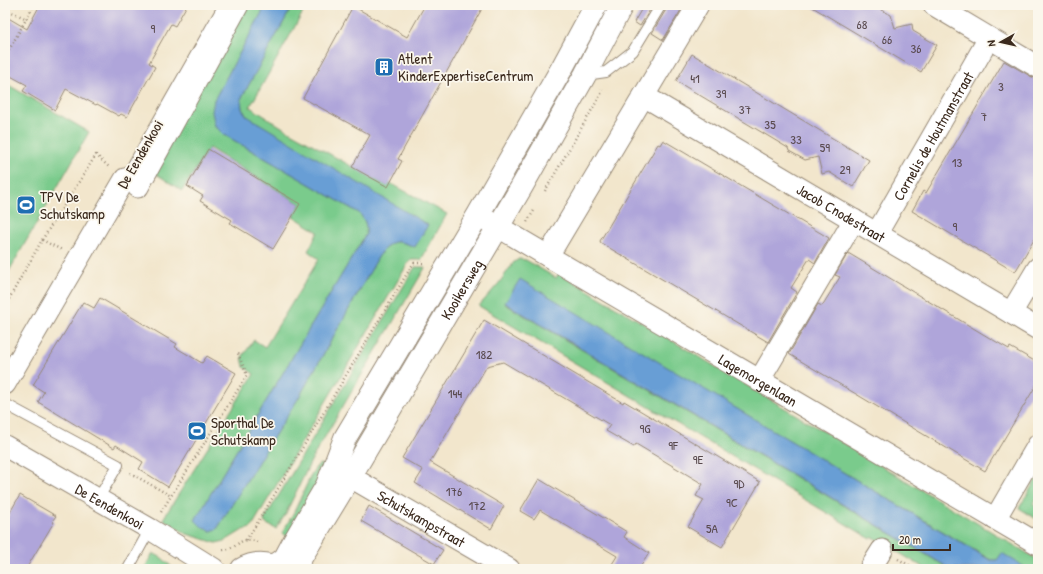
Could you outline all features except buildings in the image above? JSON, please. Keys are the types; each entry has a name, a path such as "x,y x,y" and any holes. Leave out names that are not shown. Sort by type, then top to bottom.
{"street":[{"name":"De Eendenkooi","path":"5,384 132,183 238,5"},
{"name":"Kooikersweg","path":"342,472 345,438 478,215 562,68 596,5"},
{"name":"Kooikersweg","path":"283,568 277,564 285,558 327,485 342,472 498,227 585,75 622,5"},
{"path":"548,256 698,5"},
{"path":"934,5 1038,67"},
{"name":"Cornelis de Houtmanstraat","path":"877,233 989,38"},
{"name":"Jacob Cnodestraat","path":"644,96 1038,329"},
{"name":"Lagemorgenlaan","path":"478,215 1038,544"},
{"path":"759,380 854,220"},
{"path":"1011,313 1038,268"},
{"path":"995,518 1038,445"},
{"name":"De Eendenkooi","path":"5,446 150,529 214,569"},
{"name":"Schutskampstraat","path":"342,472 509,569"},
{"path":"870,569 882,550"},
{"path":"242,569 254,564 263,563 283,568"}],"lane":[{"name":"De Eendenkooi","path":"132,183 224,5"},
{"path":"585,75 606,72 633,51 660,5"},
{"path":"5,404 118,466 98,499"},
{"path":"128,569 150,529"}],"path":[{"path":"5,57 34,5"},
{"path":"5,9 27,19"},
{"path":"5,306 42,240 96,156 132,183"},
{"path":"246,540 411,267 414,263 432,262"},
{"path":"150,529 247,375 237,351"},
{"path":"118,466 171,496"}],"green space":[{"path":"244,5 266,5 214,100 215,126 223,134 359,213 365,223 366,234 195,520 202,527 211,531 217,529 298,399 380,254 388,245 396,242 415,247 247,116 242,109 241,99 293,5 307,5 250,107 285,129 387,186 390,183 447,214 421,260 410,260 251,528 243,530 225,541 216,543 187,534 163,519 254,374 244,367 242,357 254,340 265,347 319,259 308,251 318,232 293,216 300,204 209,148 182,191 152,171"},
{"name":"TPV De Schutskamp","path":"5,83 89,132 5,278"},
{"path":"519,259 526,260 556,278 559,273 1037,559 1036,562 1038,564 1038,569 1025,569 1026,568 1002,554 998,560 991,560 520,280 505,304 950,569 926,569 873,537 871,539 479,306 499,283 514,262"},
{"path":"415,267 425,268 313,457 285,515 276,529 265,523 264,520"},
{"path":"320,464 328,467 291,539 282,533 294,512 312,473"},
{"path":"1038,476 1038,496 1034,505 1038,507 1038,520 1019,508"},
{"path":"153,553 162,558 174,569 144,569"}],"water":[{"path":"266,5 293,5 241,99 242,109 247,116 428,225 415,247 396,242 388,245 380,254 298,399 217,529 211,531 202,527 195,520 366,234 365,223 359,213 223,134 215,126 212,112 214,100"},
{"path":"520,279 990,560 997,560 1002,553 1026,568 950,569 505,303"}],"place":[{"name":"Atlent KinderExpertiseCentrum","path":"384,67"},
{"name":"TPV De Schutskamp","path":"26,205"},
{"name":"Sporthal De Schutskamp","path":"197,431"}]}
